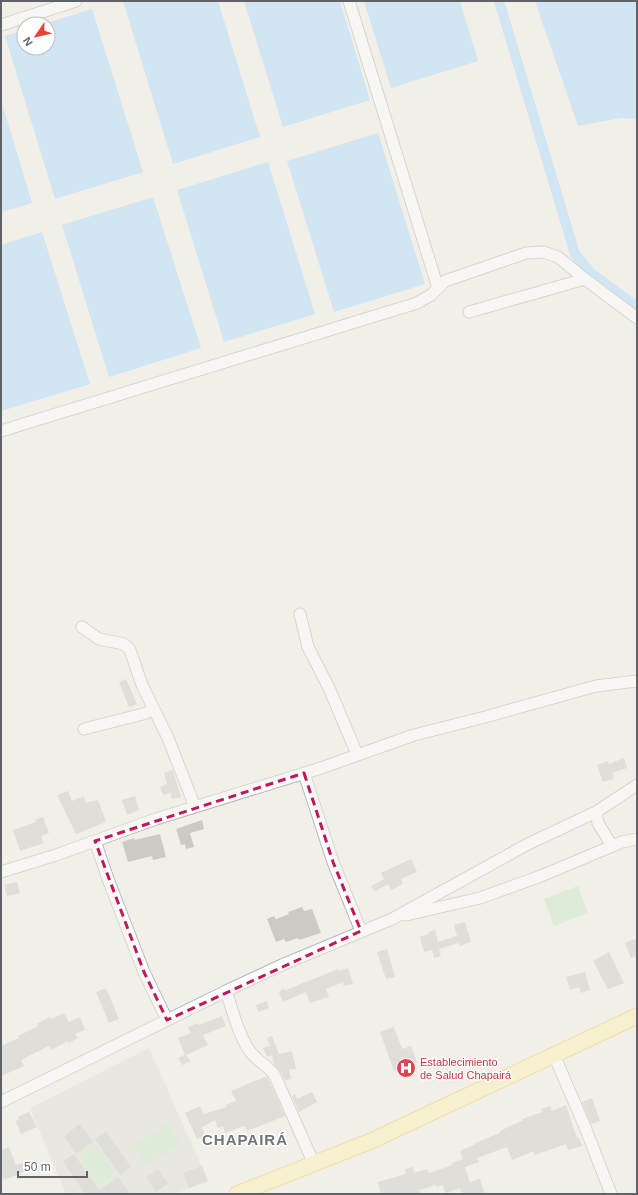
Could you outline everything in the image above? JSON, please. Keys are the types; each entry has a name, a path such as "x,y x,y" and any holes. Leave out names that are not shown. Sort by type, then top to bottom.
{"main road":[{"path":"238,1194 371,1141 637,1016"}],"street":[{"path":"1,25 76,1"},
{"path":"349,1 438,288"},
{"path":"1,431 417,303 431,295 445,282 526,253 544,252 558,257 585,280 637,318"},
{"path":"469,312 585,280"},
{"path":"300,614 308,647 329,688 357,754"},
{"path":"82,627 99,639 124,644 130,650 142,685 168,738 195,807"},
{"path":"1,872 56,855 156,819 304,773 414,735 596,686 637,681"},
{"path":"84,729 154,710"},
{"path":"304,773 333,862 361,931"},
{"path":"1,1102 226,991 361,931 392,919 528,844 596,812 637,784"},
{"path":"596,812 598,823 612,846"},
{"path":"392,919 480,898 541,876 622,842 637,839"},
{"path":"95,841 144,972 167,1020"},
{"path":"226,991 248,1047 254,1056 270,1068 275,1076 314,1164"},
{"path":"554,1054 586,1127 611,1194"}],"highlighted area":[{"path":"304,773 333,862 361,931 167,1020 144,972 95,841"}],"shaded area":[{"path":"149,1048 208,1181 175,1194 66,1194 30,1108"}],"green space":[{"path":"578,886 588,913 554,926 544,899"},
{"path":"167,1124 180,1143 147,1165 134,1146"},
{"path":"96,1144 116,1173 99,1185 79,1155"}],"water":[{"path":"123,1 218,1 260,137 173,164"},
{"path":"244,1 340,1 370,100 283,127"},
{"path":"364,1 460,1 478,61 391,88"},
{"path":"535,1 637,1 637,119 621,118 578,126"},
{"path":"92,9 143,172 55,199 5,36 16,33 16,56 56,56 56,20"},
{"path":"1,100 32,203 1,212"},
{"path":"378,133 425,284 334,312 287,161"},
{"path":"268,162 315,314 224,342 177,190"},
{"path":"153,197 201,348 109,377 62,225"},
{"path":"42,232 90,384 1,411 1,245"}],"building":[{"path":"126,679 137,704 129,707 119,682"},
{"path":"624,758 627,768 612,773 614,779 603,782 597,765 608,761 609,764"},
{"path":"173,770 181,797 172,799 170,793 163,795 160,787 167,784 164,773"},
{"path":"68,791 72,801 84,796 86,803 98,800 106,822 76,834 57,795"},
{"path":"135,796 139,810 127,815 122,800"},
{"path":"43,817 49,833 41,836 44,843 20,851 13,830 36,822 35,820"},
{"path":"202,820 204,829 190,833 194,847 186,849 185,844 181,845 176,829"},
{"path":"160,834 166,857 153,860 152,856 128,862 122,842 134,838 135,840"},
{"path":"411,859 417,872 401,879 403,884 391,890 388,884 374,892 371,886 384,879 381,873"},
{"path":"17,882 20,893 7,896 4,885"},
{"path":"302,907 304,911 312,909 321,933 299,940 298,938 286,942 284,939 276,942 267,919 274,916 276,919 289,914 288,912"},
{"path":"465,922 471,942 460,946 459,943 439,949 441,956 434,958 432,950 424,952 420,937 435,930 438,942 457,936 454,925"},
{"path":"637,938 637,956 631,958 625,943"},
{"path":"387,949 395,977 386,979 377,952"},
{"path":"609,952 624,983 608,989 593,961"},
{"path":"348,968 353,984 344,986 343,982 326,989 329,997 310,1003 306,992 283,1002 279,993 282,989 286,990 338,969 339,971"},
{"path":"585,972 590,990 581,993 579,987 570,990 566,977"},
{"path":"106,988 119,1019 109,1023 96,992"},
{"path":"267,1001 269,1008 258,1012 256,1005"},
{"path":"64,1013 69,1022 80,1017 85,1030 75,1034 78,1038 69,1043 68,1041 51,1050 49,1046 21,1060 24,1066 1,1076 1,1046 19,1038 18,1036 38,1026 37,1024 50,1017 51,1019"},
{"path":"222,1016 226,1026 203,1035 208,1045 186,1055 191,1061 182,1065 178,1058 185,1055 178,1038 191,1033 188,1027 198,1023 199,1025"},
{"path":"394,1027 402,1049 411,1046 417,1062 394,1071 380,1032"},
{"path":"272,1036 279,1054 292,1051 296,1069 289,1070 291,1079 285,1080 281,1072 274,1064 272,1055 267,1057 263,1048 270,1046 267,1038"},
{"path":"267,1076 285,1116 247,1131 245,1126 225,1133 223,1126 218,1128 215,1120 202,1127 205,1136 197,1139 185,1113 200,1106 204,1114 227,1107 226,1105 236,1101 231,1091"},
{"path":"312,1092 317,1102 299,1112 292,1096 295,1094 297,1099"},
{"path":"592,1098 600,1121 591,1124 582,1102"},
{"path":"566,1105 577,1138 579,1137 582,1146 568,1150 566,1144 535,1155 534,1151 512,1160 507,1147 477,1158 479,1162 465,1167 470,1182 480,1179 485,1194 462,1194 460,1188 446,1193 442,1185 437,1187 436,1185 419,1190 421,1194 381,1194 378,1182 406,1174 405,1169 413,1167 414,1173 427,1169 429,1173 452,1165 451,1163 463,1159 460,1151 476,1144 475,1143 500,1133 500,1131 523,1120 522,1119 542,1112 541,1109 550,1106 552,1111"},
{"path":"29,1112 37,1127 21,1134 16,1121 19,1120 18,1117"},
{"path":"80,1124 93,1142 76,1154 64,1136"},
{"path":"106,1131 131,1167 120,1175 95,1139"},
{"path":"9,1147 16,1165 23,1163 26,1171 4,1180 1,1172 1,1150"},
{"path":"74,1154 99,1190 118,1177 130,1194 85,1194 63,1161"},
{"path":"202,1166 208,1181 189,1188 183,1173"},
{"path":"158,1169 168,1184 156,1192 146,1177"}],"waterway":[{"path":"499,1 575,254 591,273 637,307"}],"place":[{"name":"Establecimiento de Salud Chapairá","path":"406,1068"}],"district":[{"name":"CHAPAIRÁ","path":"245,1140"}]}
